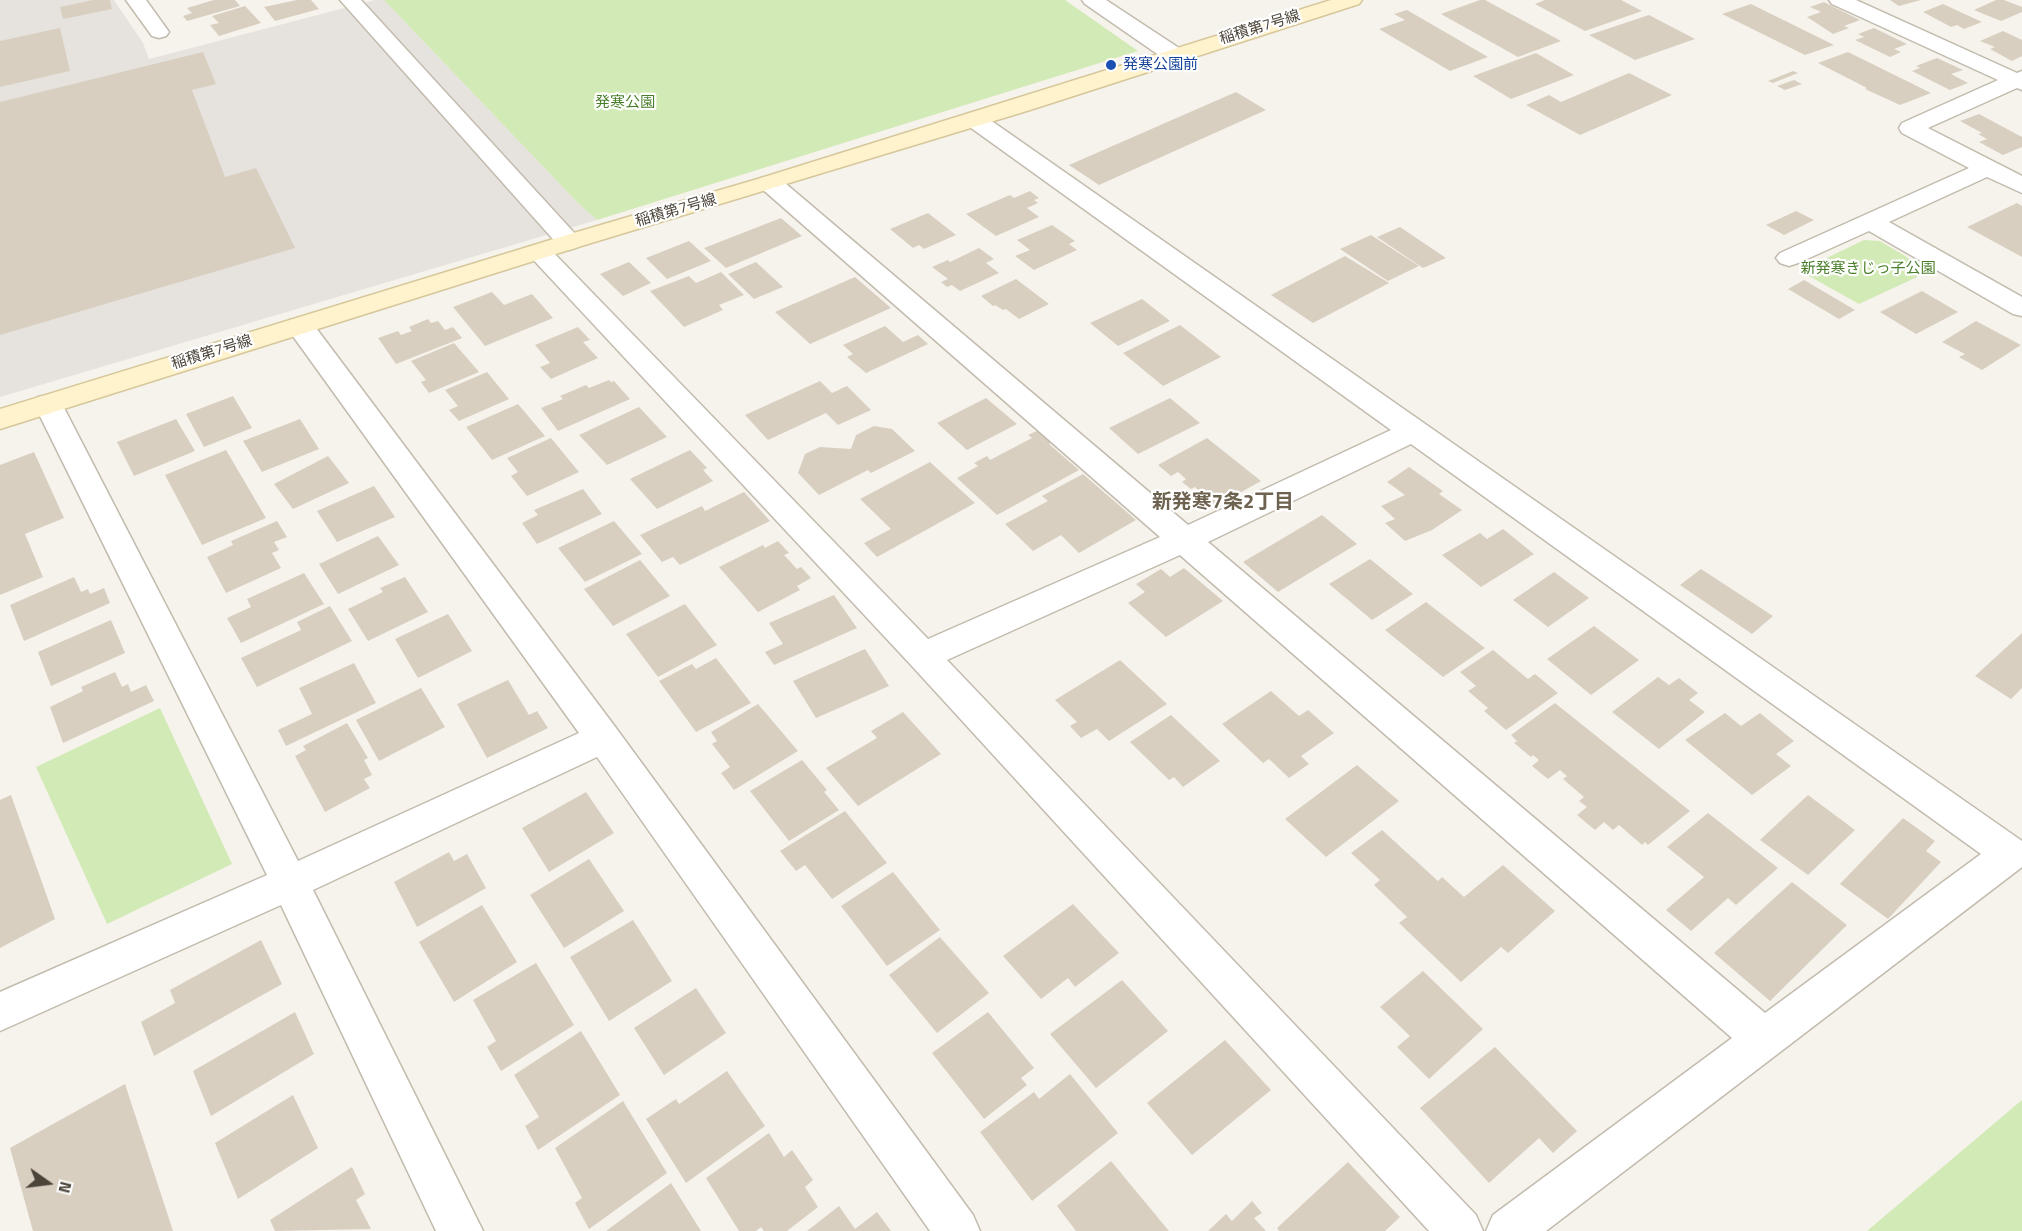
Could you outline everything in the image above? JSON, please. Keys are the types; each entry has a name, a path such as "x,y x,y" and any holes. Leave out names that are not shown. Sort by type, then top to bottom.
{"street":[{"path":"136,0 159,32"},
{"path":"350,0 554,247 923,656 1460,1231"},
{"path":"1092,0 1174,55"},
{"name":"稲積第7号線","path":"0,419 554,247 975,120 1352,0"},
{"path":"1839,0 2020,80"},
{"path":"2020,80 1910,128 2022,186"},
{"path":"975,120 2010,854 1509,1231"},
{"path":"1789,258 1988,168"},
{"path":"770,183 1764,1039"},
{"path":"1870,221 2022,308"},
{"path":"300,326 603,738 957,1231"},
{"path":"48,405 290,883 460,1231"},
{"path":"923,656 1184,540 1414,431"},
{"path":"0,1012 290,883 603,738"}],"shaded area":[{"path":"0,0 114,0 143,43 149,59 375,0 384,0 578,203 597,220 0,397"}],"green space":[{"name":"発寒公園","path":"384,0 1065,0 1138,51 597,220 578,203"},
{"name":"新発寒きじっ子公園","path":"1864,240 1880,241 1930,271 1859,304 1800,271"},
{"path":"160,708 232,864 107,924 36,767"},
{"path":"2022,1100 2022,1231 1867,1231"}],"building":[{"path":"93,0 110,0 112,9 63,19 60,7"},
{"path":"214,0 235,0 240,6 187,21 183,16 192,13 187,8"},
{"path":"297,0 311,0 319,9 275,21 264,7"},
{"path":"1485,0 1561,41 1518,57 1441,14"},
{"path":"1545,0 1621,0 1642,11 1585,31 1535,4"},
{"path":"1890,0 1921,0 1899,6"},
{"path":"1996,0 2004,0 2022,7 2022,12 2001,21 1974,10"},
{"path":"1824,2 1860,20 1844,26 1849,28 1833,34 1807,17 1821,12 1810,7"},
{"path":"1751,4 1834,45 1805,55 1722,14"},
{"path":"1943,4 1982,22 1964,29 1957,25 1951,27 1923,12"},
{"path":"245,6 261,23 219,36 210,25 219,23 212,16"},
{"path":"1407,10 1488,57 1450,71 1379,29 1405,20 1394,14"},
{"path":"1649,15 1695,39 1635,60 1589,35"},
{"path":"60,28 70,71 0,87 0,41"},
{"path":"1874,28 1907,44 1894,49 1901,52 1890,57 1855,40 1864,37 1858,34"},
{"path":"2003,31 2022,40 2022,56 2012,61 1990,49 1995,47 1980,41"},
{"path":"203,52 216,84 192,90 225,177 256,168 295,248 0,335 0,102"},
{"path":"1848,52 1931,93 1900,105 1818,63"},
{"path":"1536,53 1574,75 1511,99 1473,76"},
{"path":"1937,58 1963,70 1951,74 1968,83 1950,90 1912,71 1920,68 1916,66"},
{"path":"1793,71 1798,73 1773,83 1768,81"},
{"path":"1629,73 1672,95 1580,135 1526,105 1549,95 1561,102"},
{"path":"1794,80 1802,84 1785,90 1777,86"},
{"path":"1236,92 1266,110 1099,185 1069,165"},
{"path":"1979,114 2022,137 2022,147 2003,155 1979,142 1987,139 1978,134 1982,133 1960,121"},
{"path":"1030,191 1039,198 1034,200 1038,203 1027,208 1039,217 996,236 966,214 1010,195 1014,198"},
{"path":"2017,203 2022,206 2022,257 1967,227"},
{"path":"1796,211 1814,220 1784,235 1766,225"},
{"path":"928,213 956,235 924,249 919,245 913,248 890,229"},
{"path":"781,218 802,236 726,268 704,248"},
{"path":"1052,225 1075,241 1069,244 1077,250 1034,270 1015,256 1030,250 1017,240"},
{"path":"1400,227 1446,258 1423,268 1377,237"},
{"path":"1371,235 1419,266 1388,281 1340,249"},
{"path":"689,241 711,261 667,279 646,258"},
{"path":"979,248 994,259 986,263 999,273 960,291 952,285 947,287 941,282 948,279 932,267 948,260 950,262"},
{"path":"1345,256 1389,283 1313,323 1271,295"},
{"path":"629,262 651,283 623,296 600,274"},
{"path":"756,262 783,287 754,299 728,274"},
{"path":"721,272 744,295 719,305 723,310 684,327 650,291 689,276 696,283"},
{"path":"855,277 891,308 810,344 775,312"},
{"path":"1016,279 1049,304 1019,319 1006,309 993,306 981,296"},
{"path":"1804,280 1855,310 1839,319 1788,289"},
{"path":"1922,291 1958,312 1916,334 1880,312"},
{"path":"492,292 504,305 532,294 553,318 485,346 453,307"},
{"path":"1142,299 1170,321 1118,346 1090,323"},
{"path":"428,319 431,323 438,321 445,330 453,327 462,338 396,364 378,338 398,331 401,335 412,331 409,327"},
{"path":"1976,321 2021,345 1982,370 1959,357 1965,354 1942,342"},
{"path":"1180,325 1221,357 1163,386 1123,353"},
{"path":"885,326 903,342 918,335 928,344 866,373 847,357 853,354 843,345"},
{"path":"578,327 590,340 583,342 598,358 551,379 540,367 550,363 535,345"},
{"path":"454,343 479,372 429,393 421,382 426,380 411,361"},
{"path":"487,372 509,399 459,421 449,410 458,406 445,390"},
{"path":"609,380 614,381 630,399 558,431 541,408 563,399 560,396 586,385 589,388"},
{"path":"820,381 832,393 847,386 871,410 838,425 826,413 768,440 745,415"},
{"path":"233,396 252,428 204,447 186,414"},
{"path":"986,398 1017,424 967,450 937,423"},
{"path":"1170,398 1200,423 1138,454 1109,428"},
{"path":"518,404 545,436 492,460 466,427"},
{"path":"639,407 667,437 607,465 579,435"},
{"path":"176,419 195,451 134,476 117,442"},
{"path":"300,419 319,449 262,472 243,441"},
{"path":"874,426 892,429 915,451 871,473 868,470 819,495 798,473 805,454 820,447 851,449 856,435"},
{"path":"1039,430 1053,442 1049,444 1079,470 997,515 957,478 978,466 974,463 987,456 990,460 1032,438 1028,435"},
{"path":"551,438 579,472 527,496 511,476 518,472 507,458"},
{"path":"1207,438 1261,481 1211,509 1195,497 1202,493 1195,487 1191,489 1182,482 1186,479 1178,472 1171,476 1158,465"},
{"path":"226,450 266,518 202,545 165,475"},
{"path":"690,450 707,468 703,470 713,481 657,509 630,479"},
{"path":"34,452 64,518 25,534 43,577 0,595 0,465"},
{"path":"328,456 349,483 293,509 274,484"},
{"path":"930,462 975,503 877,557 864,543 891,529 860,499"},
{"path":"1409,467 1443,491 1439,494 1462,510 1432,530 1405,541 1385,523 1395,519 1381,506 1405,495 1387,482"},
{"path":"1083,474 1136,520 1079,553 1061,535 1033,551 1005,524 1048,501 1042,496"},
{"path":"374,486 395,517 337,542 317,511"},
{"path":"583,489 602,514 537,544 522,523 538,515 534,510"},
{"path":"744,492 770,521 680,565 673,557 662,562 640,535 702,506 705,511"},
{"path":"1322,515 1357,544 1278,592 1243,562"},
{"path":"277,521 287,537 274,542 279,550 272,553 281,568 226,593 207,557 233,545 231,541"},
{"path":"614,521 642,554 585,582 558,548"},
{"path":"1503,529 1534,554 1481,587 1442,555 1480,533 1487,539"},
{"path":"378,536 399,565 338,594 319,564"},
{"path":"778,541 789,553 784,555 797,569 801,567 811,578 797,586 800,590 758,612 719,567 763,545 765,548"},
{"path":"1370,559 1413,594 1372,620 1329,584"},
{"path":"640,560 670,596 613,626 584,589"},
{"path":"1184,568 1223,601 1166,637 1128,603 1145,592 1136,584 1161,569 1170,577"},
{"path":"1701,569 1773,616 1752,634 1680,585"},
{"path":"1554,572 1589,598 1548,627 1513,600"},
{"path":"304,573 324,604 241,643 227,618 251,607 247,599"},
{"path":"74,577 81,592 88,589 90,594 104,588 110,603 24,641 10,605"},
{"path":"405,577 428,612 368,641 348,609 383,592 380,588"},
{"path":"834,595 857,628 774,665 765,652 783,644 769,623"},
{"path":"1426,602 1485,648 1443,677 1385,630"},
{"path":"685,604 717,645 658,677 626,634"},
{"path":"330,606 352,641 257,687 241,658 301,630 297,622"},
{"path":"448,614 472,651 418,678 395,639"},
{"path":"111,620 125,653 51,686 38,652"},
{"path":"1594,626 1639,660 1591,695 1547,659"},
{"path":"2022,633 2022,688 2011,699 1975,676"},
{"path":"865,649 889,686 816,718 793,681"},
{"path":"1493,650 1528,679 1535,674 1558,693 1506,730 1484,711 1488,708 1468,691 1476,686 1460,672"},
{"path":"716,658 751,703 696,732 659,681 692,664 696,669"},
{"path":"1120,660 1167,704 1109,741 1097,729 1081,738 1070,726 1077,722 1055,700"},
{"path":"354,663 376,703 286,746 278,730 312,714 299,688"},
{"path":"115,672 122,687 128,684 131,692 146,685 154,701 63,743 50,707 83,691 81,687"},
{"path":"1658,677 1669,685 1679,678 1698,693 1689,700 1705,712 1659,749 1612,712"},
{"path":"508,680 529,715 537,711 548,728 487,758 457,704"},
{"path":"421,688 445,727 379,761 356,720"},
{"path":"1271,691 1299,716 1308,710 1334,733 1301,756 1309,764 1289,778 1269,759 1263,763 1222,724"},
{"path":"1555,703 1690,811 1648,845 1645,842 1642,845 1619,825 1613,830 1604,822 1595,830 1577,815 1587,807 1579,801 1584,797 1563,779 1567,776 1560,770 1548,779 1532,766 1539,760 1533,755 1531,757 1514,743 1517,741 1511,735"},
{"path":"758,704 798,751 734,790 721,773 730,767 712,744 717,741 711,732"},
{"path":"903,712 941,754 858,806 826,768 877,738 871,731"},
{"path":"1725,713 1741,726 1760,713 1794,741 1776,754 1791,766 1752,795 1685,740"},
{"path":"1171,715 1220,761 1183,787 1174,777 1169,780 1130,742"},
{"path":"347,723 368,758 364,760 372,775 364,779 370,788 325,812 295,756 306,750 303,746"},
{"path":"802,760 827,790 824,792 839,810 789,841 750,791"},
{"path":"1357,765 1399,801 1326,857 1285,819"},
{"path":"586,792 614,833 549,872 522,828"},
{"path":"11,795 55,919 0,948 0,800"},
{"path":"1808,795 1855,830 1808,875 1760,840"},
{"path":"845,811 887,863 832,899 805,865 796,871 780,851"},
{"path":"1708,813 1778,868 1736,905 1728,898 1691,931 1666,910 1704,877 1667,847"},
{"path":"1903,818 1935,841 1926,851 1941,862 1888,919 1840,884"},
{"path":"1382,830 1438,881 1442,877 1464,897 1503,865 1555,911 1508,953 1501,947 1461,982 1399,923 1407,917 1374,885 1380,880 1351,853"},
{"path":"449,852 454,861 467,854 486,888 417,927 394,882"},
{"path":"589,859 624,911 564,948 530,895"},
{"path":"893,872 940,930 887,966 841,906"},
{"path":"1792,882 1847,925 1770,1001 1714,953"},
{"path":"1073,904 1119,953 1075,987 1068,978 1041,999 1003,956"},
{"path":"482,905 517,962 454,1002 419,942"},
{"path":"633,920 672,981 609,1021 570,957"},
{"path":"940,937 989,993 937,1033 889,975"},
{"path":"261,940 282,984 154,1056 141,1022 175,1003 170,990"},
{"path":"536,963 574,1025 501,1071 487,1047 496,1041 473,1000"},
{"path":"1423,971 1483,1029 1429,1079 1397,1047 1410,1036 1380,1007"},
{"path":"1122,980 1168,1031 1096,1088 1050,1034"},
{"path":"696,988 726,1033 664,1075 634,1028"},
{"path":"295,1012 314,1054 211,1116 193,1071"},
{"path":"988,1012 1034,1068 1021,1078 1027,1085 984,1119 932,1053"},
{"path":"581,1031 620,1095 538,1150 525,1126 539,1117 514,1075"},
{"path":"1225,1040 1271,1090 1192,1155 1147,1103"},
{"path":"1495,1047 1577,1131 1553,1153 1539,1138 1489,1183 1420,1108"},
{"path":"727,1071 765,1126 686,1183 646,1119 676,1099 679,1104"},
{"path":"1070,1074 1118,1133 1032,1201 980,1132 1034,1092 1039,1099"},
{"path":"125,1084 173,1231 33,1231 10,1148"},
{"path":"293,1095 318,1148 238,1199 215,1143"},
{"path":"623,1101 667,1173 589,1229 575,1203 582,1198 555,1148"},
{"path":"769,1133 784,1157 792,1150 813,1180 805,1187 818,1207 787,1231 764,1231 761,1227 756,1231 739,1231 706,1178"},
{"path":"1111,1161 1169,1231 1076,1231 1057,1206"},
{"path":"1348,1162 1400,1217 1385,1231 1279,1231 1277,1228"},
{"path":"352,1167 365,1194 356,1200 371,1229 275,1231 270,1220"},
{"path":"671,1183 701,1231 606,1231"},
{"path":"1252,1201 1262,1213 1254,1218 1266,1231 1208,1231 1226,1214 1232,1221"},
{"path":"839,1206 855,1229 877,1212 891,1231 807,1231"}],"place":[{"name":"発寒公園前","path":"1111,65"}],"district":[{"name":"新発寒7条2丁目","path":"1223,503"}]}
